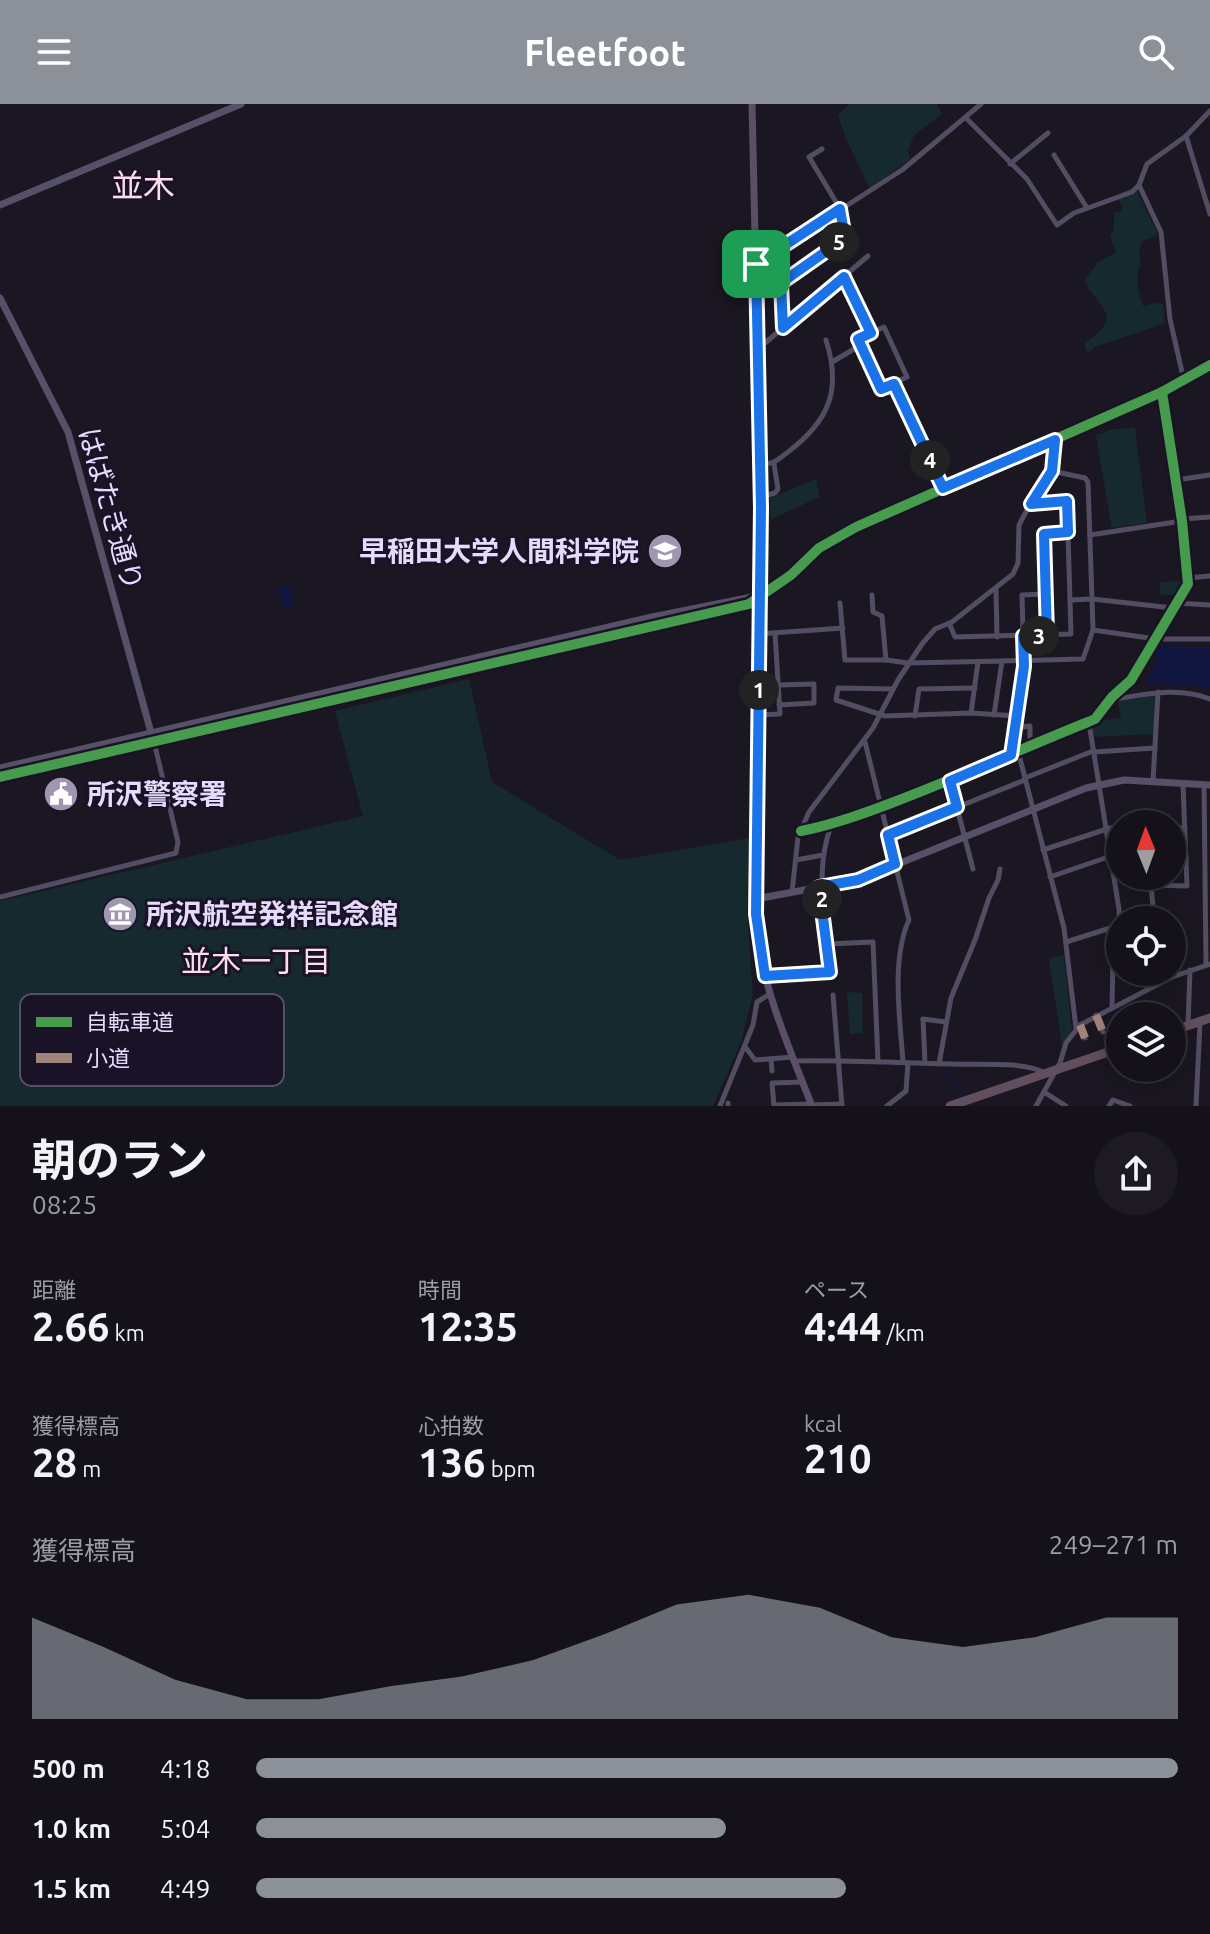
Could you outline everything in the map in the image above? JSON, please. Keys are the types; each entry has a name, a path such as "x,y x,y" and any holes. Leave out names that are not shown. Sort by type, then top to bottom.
{"highway":[{"path":"1188,1025 1205,1020"},
{"path":"950,1106 1106,1053"}],"main road":[{"path":"752,104 761,464 758,946 770,994 812,1105"}],"street":[{"path":"0,205 241,104"},
{"path":"756,264 902,170 981,104"},
{"path":"966,118 1027,179 1057,225 1087,208 1123,197 1139,185 1147,164 1186,136 1210,111"},
{"path":"1010,164 1048,133"},
{"path":"1186,136 1210,214"},
{"path":"783,328 781,283 845,238 840,209 809,157 822,149"},
{"path":"1054,155 1087,208"},
{"path":"1139,185 1161,232 1170,319 1184,382"},
{"path":"759,345 868,256"},
{"path":"844,277 871,333"},
{"name":"はばたき通り","path":"0,298 72,442 154,742"},
{"path":"884,327 907,377 881,389 861,345 858,339 884,327"},
{"path":"761,464 774,464 805,441 821,421 831,395 832,362 826,340"},
{"path":"832,362 861,345"},
{"path":"0,777 749,604 791,575 831,540 1184,382 1210,365"},
{"path":"894,384 943,488"},
{"path":"801,831 831,826 950,781 1030,744 1089,722 1131,680 1185,591 1188,578 1162,392"},
{"path":"792,892 801,831 811,809 865,741 908,663 930,633 949,623 1011,578 1016,569 1018,529 1052,471 1055,440"},
{"path":"761,497 778,489 774,464"},
{"path":"840,603 845,660 908,663 1083,659 1093,630 1087,480 1052,471"},
{"path":"1176,480 1210,475"},
{"path":"949,623 955,637 1071,634 1067,501 1031,504"},
{"path":"1090,535 1210,517"},
{"path":"1047,635 1044,534 1068,532"},
{"path":"1188,578 1210,576"},
{"path":"996,589 997,637"},
{"path":"1011,755 1024,661 1022,595 1045,594"},
{"path":"872,595 873,612 882,616 886,660"},
{"path":"0,768 652,617 759,596"},
{"path":"1070,600 1210,605"},
{"path":"759,634 843,628"},
{"path":"1093,630 1156,639 1210,639"},
{"path":"759,715 780,714 775,633"},
{"path":"994,715 1002,661"},
{"path":"971,713 978,662"},
{"path":"778,685 814,684 814,703 779,705"},
{"path":"893,689 838,688 836,700 880,715 971,713 1017,716"},
{"path":"915,716 919,689 975,688"},
{"path":"1109,700 1158,692 1210,699"},
{"path":"1153,781 1158,692"},
{"path":"1089,722 1106,822"},
{"path":"1015,728 1030,726 1030,744"},
{"path":"865,741 909,920 901,937 899,1004 906,1091 887,1106"},
{"path":"0,897 176,853 177,837 154,742"},
{"path":"888,835 1093,751 1155,748"},
{"path":"1018,751 1066,942 1078,1027 1085,1038"},
{"path":"756,899 858,880 1099,784 1124,780 1207,784 1208,964 1186,971"},
{"path":"950,781 973,869"},
{"path":"1183,783 1184,810"},
{"path":"765,976 830,972 819,887 831,826"},
{"path":"1043,850 1106,828"},
{"path":"796,860 823,855"},
{"path":"1186,857 1186,886"},
{"path":"1050,877 1106,858"},
{"path":"939,1064 951,998 1000,869"},
{"path":"1066,942 1106,929"},
{"path":"828,944 873,942 878,1062"},
{"path":"1188,1025 1190,970"},
{"path":"1120,1002 1150,986"},
{"path":"720,1106 753,1025 757,1002 770,994"},
{"path":"803,1082 772,1083 774,1106 842,1105 833,995"},
{"path":"1036,1106 1057,1069 1066,1043 1078,1027 1106,1009"},
{"path":"1096,1015 1103,1032"},
{"path":"925,1063 923,1019 946,1022"},
{"path":"1196,1106 1205,1020"},
{"path":"745,1047 755,1060 905,1062 1037,1068 1045,1073"},
{"path":"771,1059 772,1071"},
{"path":"1044,1092 1066,1106"},
{"path":"1109,1106 1113,1100 1130,1106"}],"shaded area":[{"path":"849,104 937,104 942,114 914,135 908,150 910,159 870,189 838,115"},
{"path":"1135,187 1157,232 1156,236 1142,241 1138,290 1143,306 1163,304 1165,323 1095,347 1089,352 1085,344 1102,329 1106,313 1085,279 1098,262 1116,253 1110,236 1114,229 1114,213 1121,211 1122,207 1118,198 1122,192"},
{"path":"1135,428 1147,523 1112,528 1096,435 1113,429"},
{"path":"816,479 819,497 770,520 770,498"},
{"path":"1185,581 1179,596 1160,594 1160,582"},
{"path":"290,585 294,605 283,608 278,587"},
{"path":"1160,646 1210,647 1210,689 1145,684"},
{"path":"469,679 492,782 620,860 749,838 747,911 753,994 741,1042 713,1106 0,1106 0,901 363,816 335,711"},
{"path":"1155,695 1154,734 1093,737 1092,724 1121,718 1118,701"},
{"path":"1064,955 1072,1031 1062,1046 1049,958"},
{"path":"847,992 862,993 863,1033 850,1034"}],"waterway":[{"path":"944,1068 965,1098"}],"marked path":[{"path":"1096,1015 1103,1032"},
{"path":"1080,1025 1085,1038"}],"cycle path":[{"path":"0,777 749,604 791,575 819,548 856,527 1162,392 1210,365"},
{"path":"801,831 836,822 943,783 1095,719 1112,697 1131,680 1188,584 1182,521 1162,392"}],"place":[{"name":"早稲田大学人間科学院","path":"665,551"},
{"name":"所沢警察署","path":"61,794"},
{"name":"所沢航空発祥記念館","path":"120,914"}],"district":[{"name":"並木","path":"143,186"},
{"name":"並木一丁目","path":"256,962"}],"route":[{"path":"840,209 845,238 781,283 783,328 844,277 871,333 858,339 881,389 894,384 943,488 1055,440 1052,471 1031,504 1067,501 1068,532 1044,534 1047,635 1023,636 1024,666 1011,755 950,781 957,807 888,835 895,864 858,880 819,887 830,972 765,976 758,946 756,914 761,508 756,264 840,209"}]}
